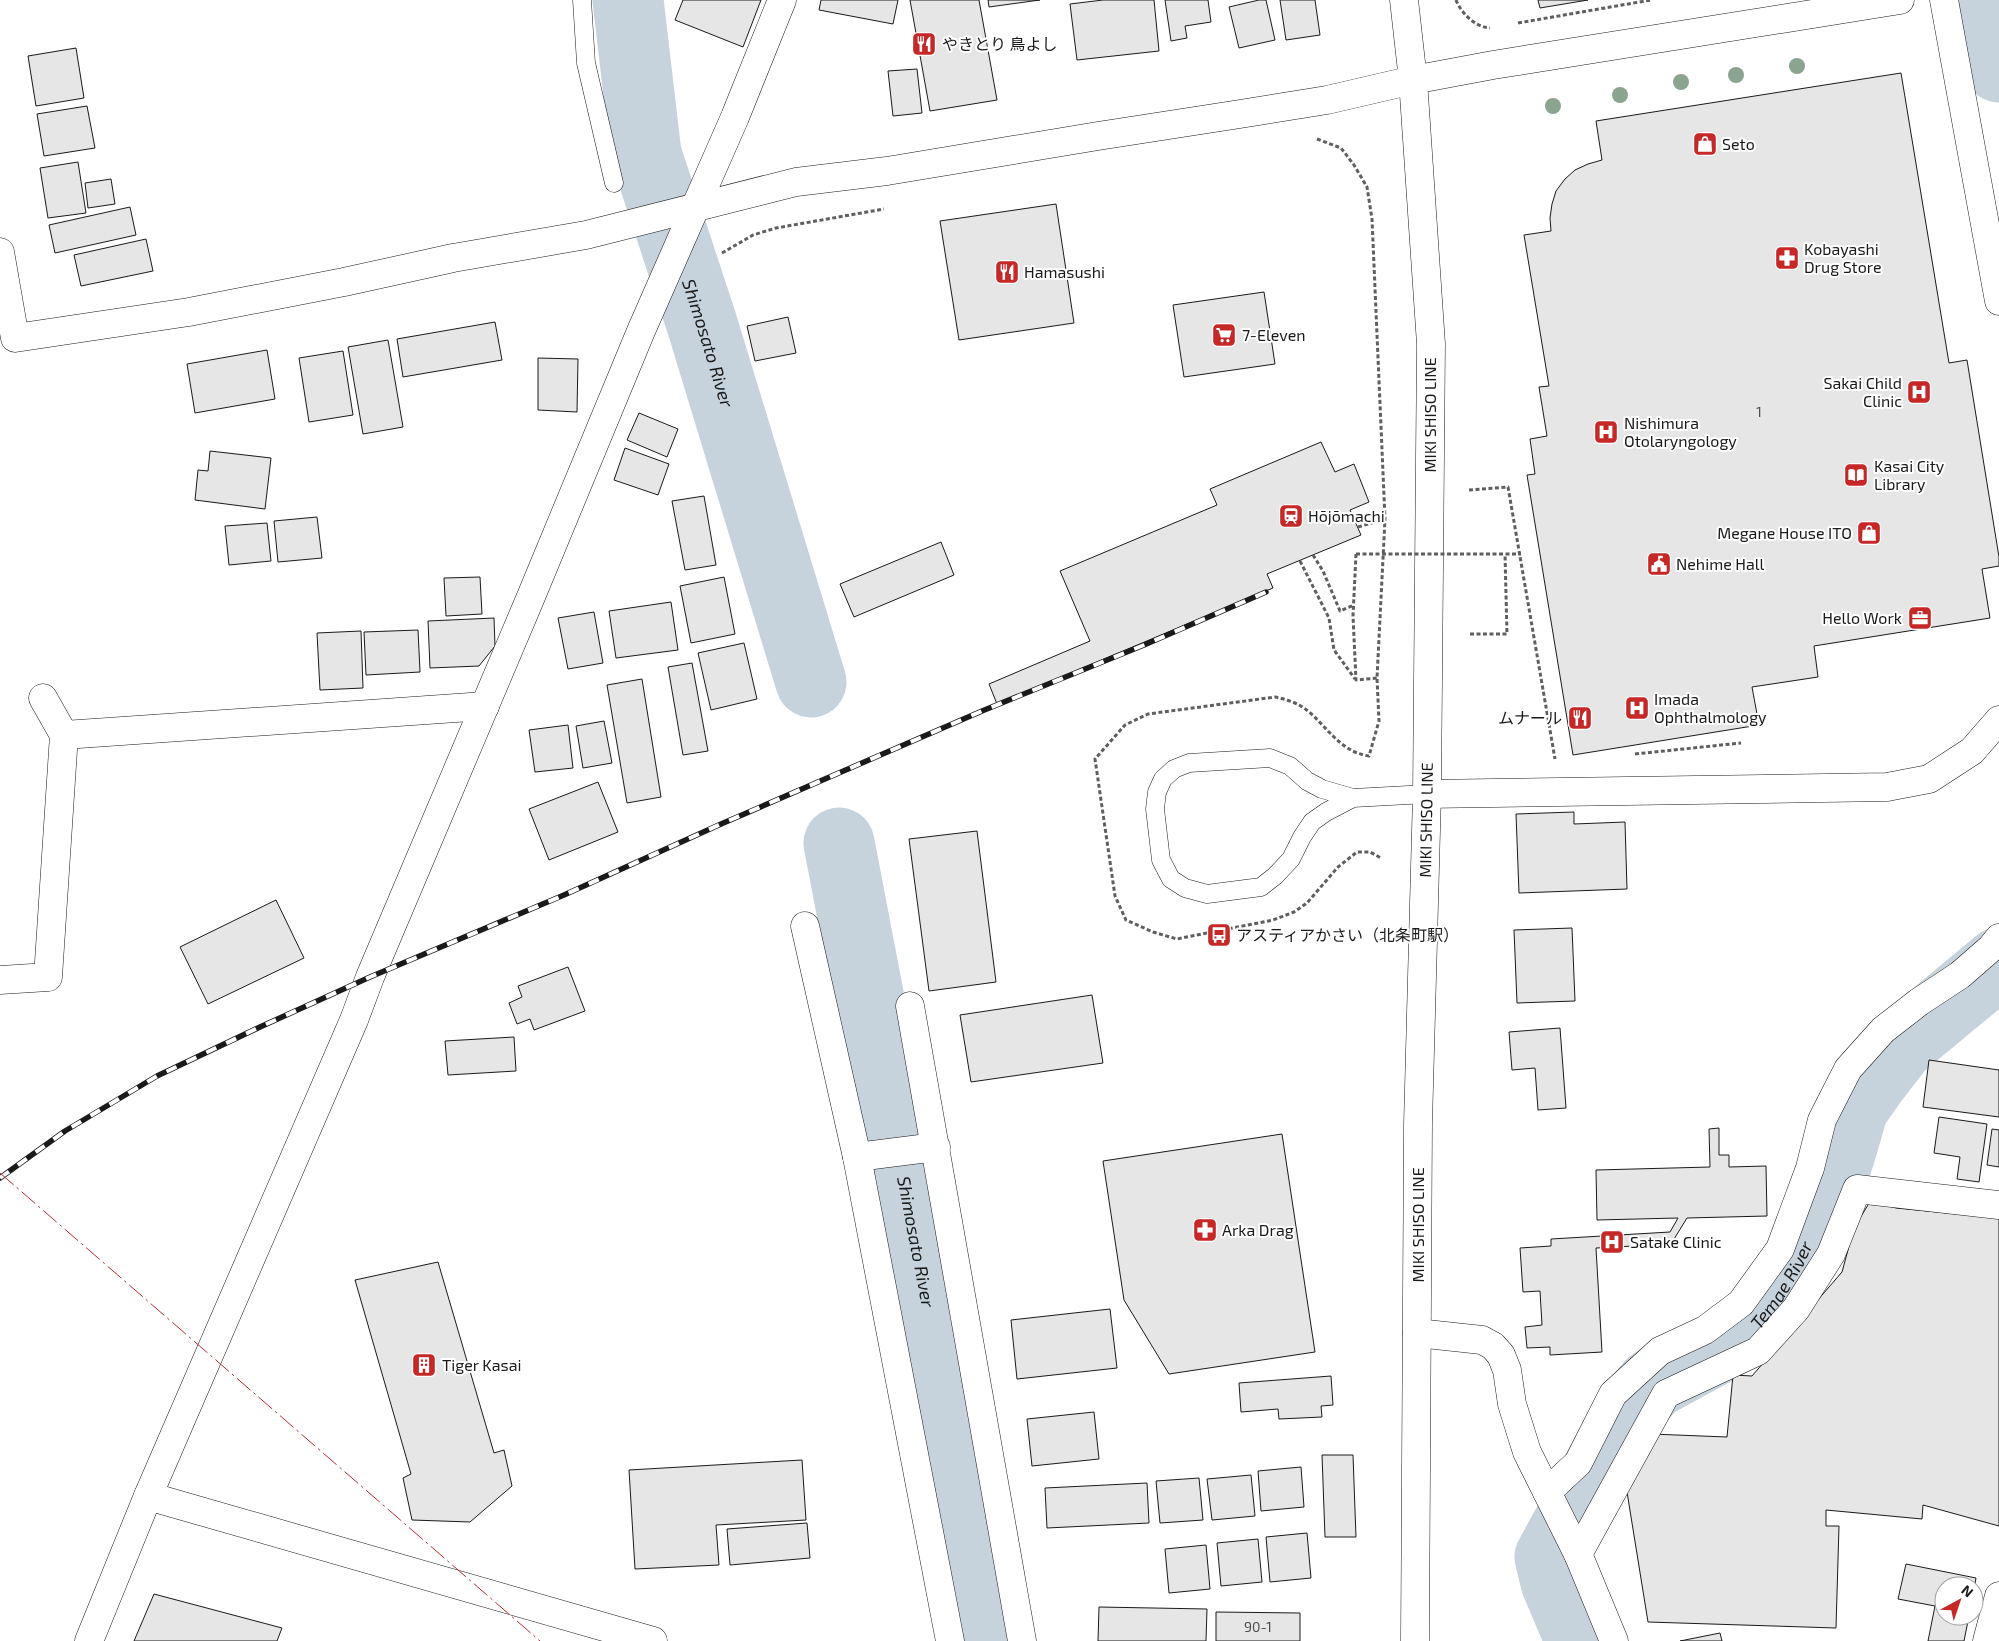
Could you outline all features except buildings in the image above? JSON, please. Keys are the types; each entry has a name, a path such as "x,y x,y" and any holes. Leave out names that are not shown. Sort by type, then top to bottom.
{"street":[{"path":"89,1641 148,1496 354,1020 377,960 637,340 735,117 782,0"},
{"name":"MIKI SHISO LINE","path":"1404,0 1413,80 1431,344 1427,794 1418,1124 1415,1641"},
{"path":"0,252 7,340 189,312 324,286 452,258 586,235 796,182 887,171 1088,137 1269,110 1327,100 1413,80 1503,63 1900,0"},
{"path":"1944,0 1999,300"},
{"path":"0,980 48,977 64,734 43,698"},
{"path":"64,734 485,706"},
{"path":"1427,794 1887,787 1929,779 1972,751 1999,720"},
{"path":"805,926 857,1156 950,1641"},
{"path":"1547,1492 1578,1463 1613,1394 1660,1351 1705,1330 1741,1303 1780,1248 1810,1168 1822,1120 1848,1069 1883,1030 1919,1002 1960,975 1991,948 1999,938"},
{"path":"910,1006 1022,1641"},
{"path":"857,1156 936,1146"},
{"path":"1578,1554 1666,1394 1758,1351 1796,1309 1831,1254 1857,1189 1999,1205"},
{"path":"1417,1334 1482,1340 1493,1346 1502,1355 1507,1370 1512,1404 1527,1452 1578,1554 1614,1641"},
{"path":"148,1496 653,1641"},
{"path":"1987,1641 1999,1596"}],"lane":[{"path":"582,0 586,63 614,184"},
{"path":"1353,798 1326,812 1312,822 1302,836 1291,859 1276,876 1261,887 1207,894 1185,888 1171,879 1161,860 1156,809 1157,792 1163,780 1174,769 1189,763 1270,758 1290,766 1307,781 1353,798 1427,794"}],"path":[{"path":"1456,0 1460,11 1480,26 1488,28 1497,27"},
{"path":"1517,23 1651,0"},
{"path":"1310,139 1318,138 1341,148 1367,187 1372,219 1385,519 1378,678 1379,721 1369,756 1359,754 1342,744 1304,708 1290,700 1275,697 1148,714 1125,725 1095,758 1115,896 1126,920 1153,932 1177,939 1273,920 1294,912 1307,903 1338,867 1358,852 1370,852 1381,858"},
{"path":"722,253 753,235 776,228 886,208"},
{"path":"1468,490 1508,487 1516,537 1521,554 1555,762"},
{"path":"1358,527 1385,519"},
{"path":"1356,680 1354,605 1356,554 1521,554"},
{"path":"1470,634 1507,634 1505,554"},
{"path":"1313,555 1323,571 1340,611 1354,605"},
{"path":"1300,560 1329,618 1334,650 1356,680"},
{"path":"1356,680 1378,678"},
{"path":"1634,754 1741,742"}],"waterway":[{"name":"Shimosato River","path":"628,0 646,154 702,324 811,682"},
{"name":"Temae River","path":"1989,0 1999,67"},
{"name":"Shimosato River","path":"839,843 932,1328 976,1532 990,1641"},
{"name":"Temae River","path":"1581,1641 1556,1582 1550,1557 1630,1410 1652,1384 1753,1329 1778,1297 1798,1263 1819,1217 1853,1108 1899,1046 1999,963"}],"railway":[{"path":"0,1178 65,1131 157,1076 260,1027 370,977 564,895 721,824 982,711 1144,645 1266,592"}],"power":[{"path":"0,1173 540,1641"}],"place":[{"name":"やきとり 鳥よし","path":"924,44"},
{"name":"Seto","path":"1705,144"},
{"name":"Kobayashi Drug Store","path":"1787,258"},
{"name":"Hamasushi","path":"1007,272"},
{"name":"7-Eleven","path":"1224,335"},
{"name":"Sakai Child Clinic","path":"1919,392"},
{"name":"Nishimura Otolaryngology","path":"1606,432"},
{"name":"Kasai City Library","path":"1856,475"},
{"name":"Hōjōmachi","path":"1291,516"},
{"name":"Megane House ITO","path":"1869,533"},
{"name":"Nehime Hall","path":"1659,564"},
{"name":"Hello Work","path":"1920,618"},
{"name":"Imada Ophthalmology","path":"1637,708"},
{"name":"ムナール","path":"1580,718"},
{"name":"アスティアかさい（北条町駅）","path":"1219,935"},
{"name":"Arka Drag","path":"1205,1230"},
{"name":"Satake Clinic","path":"1612,1242"},
{"name":"Tiger Kasai","path":"424,1365"}]}
